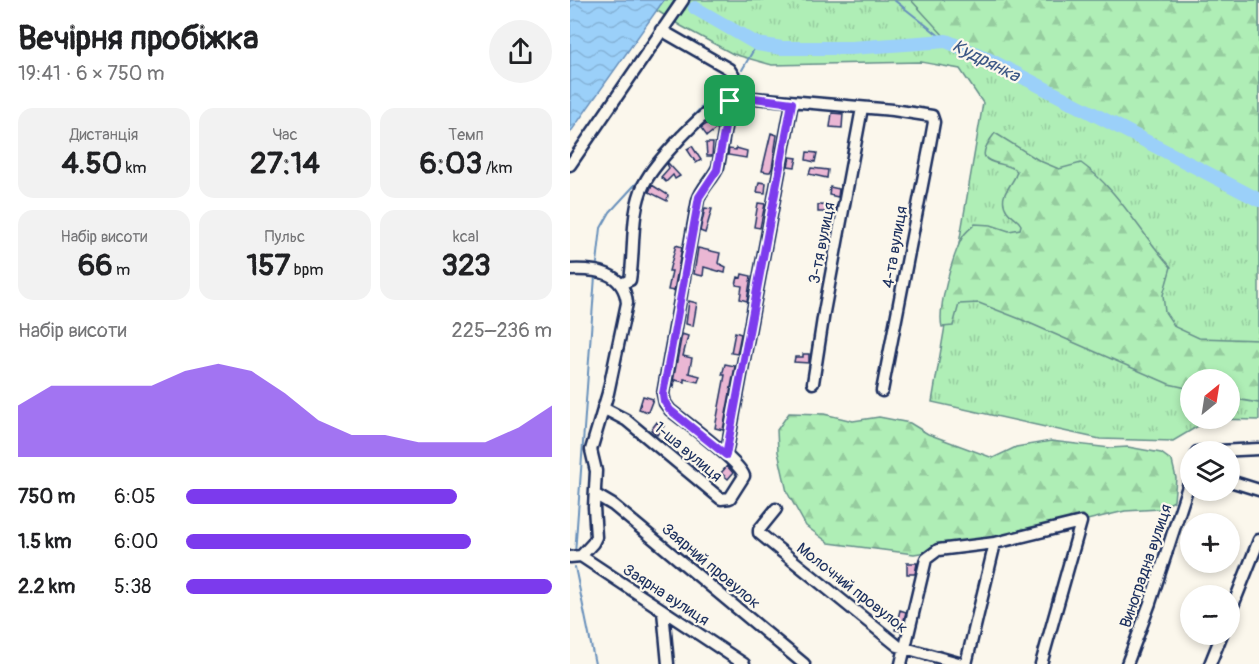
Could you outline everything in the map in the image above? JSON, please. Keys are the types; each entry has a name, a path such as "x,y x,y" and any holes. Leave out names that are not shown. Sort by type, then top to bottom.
{"street":[{"path":"570,165 683,0"},
{"path":"661,30 731,71 741,92 754,98 862,108"},
{"path":"621,285 630,280 635,219 645,182 664,157 701,117 716,106 730,101 741,92"},
{"name":"1-ша вулиця","path":"603,408 626,420 724,500 731,496 744,476 739,467 726,455 670,410 664,401 663,394 698,200 702,190 717,170 730,101"},
{"path":"726,455 792,103"},
{"name":"4-та вулиця","path":"862,108 925,114 933,118 933,130 882,391"},
{"name":"3-тя вулиця","path":"813,383 862,108"},
{"path":"570,270 605,272 621,285 627,306 619,347 591,450 596,471 594,507 596,537 593,543 575,556"},
{"path":"1240,450 1259,449"},
{"path":"1240,484 1259,490"},
{"name":"Заярний провулок","path":"596,495 613,505 804,664"},
{"name":"Виноградна вулиця","path":"1127,664 1150,603 1183,501"},
{"name":"Молочний провулок","path":"776,508 759,533 898,646 964,664"},
{"path":"901,664 926,559 938,550 995,543 1081,522 1041,664"},
{"path":"1240,588 1259,540"},
{"path":"964,664 995,543"},
{"name":"Заярна вулиця","path":"575,556 663,611 727,659 744,664"},
{"path":"663,611 668,664"},
{"path":"1210,664 1218,645"}],"green space":[{"path":"664,0 1259,0 1259,420 1240,420 1240,369 1180,369 1180,429 1193,429 1173,441 1100,439 932,402 983,103 960,69 921,62 772,65 733,54 656,10"},
{"path":"911,0 1259,0 1259,197 944,36"},
{"path":"995,133 1040,161 1059,169 1081,163 1095,174 1118,199 1171,267 1163,295 1165,312 1175,327 1199,338 1259,340 1259,403 1240,400 1240,369 1180,369 1180,386 1169,384 979,303 959,304 953,326 942,327 942,308 947,282 954,257 965,234 975,224 991,225 1009,231 1020,229 1021,225 1010,215 1004,205 1005,195 1017,171 986,158 984,153"},
{"path":"789,413 824,414 853,421 879,417 910,423 928,434 993,458 1016,447 1051,441 1110,448 1128,447 1161,453 1172,461 1176,478 1174,501 1160,509 1125,511 1003,540 914,554 829,543 806,526 787,492 778,452 777,430"}],"water":[{"path":"570,0 664,0 570,133"}],"building":[{"path":"832,113 843,114 842,128 830,127"},
{"path":"711,121 716,129 707,136 701,128"},
{"path":"771,133 777,135 772,168 768,172 762,171"},
{"path":"706,143 713,143 712,156 707,156"},
{"path":"692,146 701,160 696,163 687,149"},
{"path":"736,148 747,151 746,158 728,155 729,149 736,150"},
{"path":"807,152 817,153 815,162 806,160"},
{"path":"790,157 797,158 795,167 788,166"},
{"path":"668,163 680,176 675,179 673,175 666,182 661,177 669,168"},
{"path":"811,168 828,170 827,178 809,174"},
{"path":"759,182 766,183 765,193 757,192"},
{"path":"652,185 668,195 667,201 649,192"},
{"path":"830,187 839,189 838,197 829,195"},
{"path":"758,203 765,204 760,228 754,227"},
{"path":"818,205 836,206 834,216 829,215 830,212 818,212"},
{"path":"705,208 712,209 705,233 700,231"},
{"path":"676,245 682,247 674,291 668,290 672,271 669,271"},
{"path":"698,248 720,253 718,263 726,267 725,273 704,267 703,276 694,274"},
{"path":"742,274 751,276 747,301 740,299 742,286 736,285 738,277 741,278"},
{"path":"689,301 697,303 693,326 686,324"},
{"path":"735,332 741,334 737,354 731,353"},
{"path":"682,334 688,336 683,356 692,358 689,373 700,376 698,382 675,380 674,387 672,387"},
{"path":"803,354 809,354 809,363 794,362 795,357 803,357"},
{"path":"725,364 735,366 723,430 715,428"},
{"path":"643,396 653,399 648,412 639,409"},
{"path":"657,422 664,426 657,435 651,430"},
{"path":"727,466 733,473 728,479 721,473"},
{"path":"907,563 917,563 915,574 907,574"},
{"path":"900,610 906,612 901,631 895,630"}],"waterway":[{"path":"894,0 946,41"},
{"name":"Кудрянка","path":"695,8 757,44 782,48 851,48 946,41 986,58 1259,200"},
{"path":"742,70 757,44"},
{"path":"688,122 728,78"},
{"path":"597,263 601,228 610,212 644,175"},
{"path":"575,554 595,276"},
{"path":"575,567 595,664"}],"route":[{"path":"741,92 754,98 792,103 726,455 670,410 666,406 663,394 698,200 702,190 717,170 730,101 741,92"}]}
